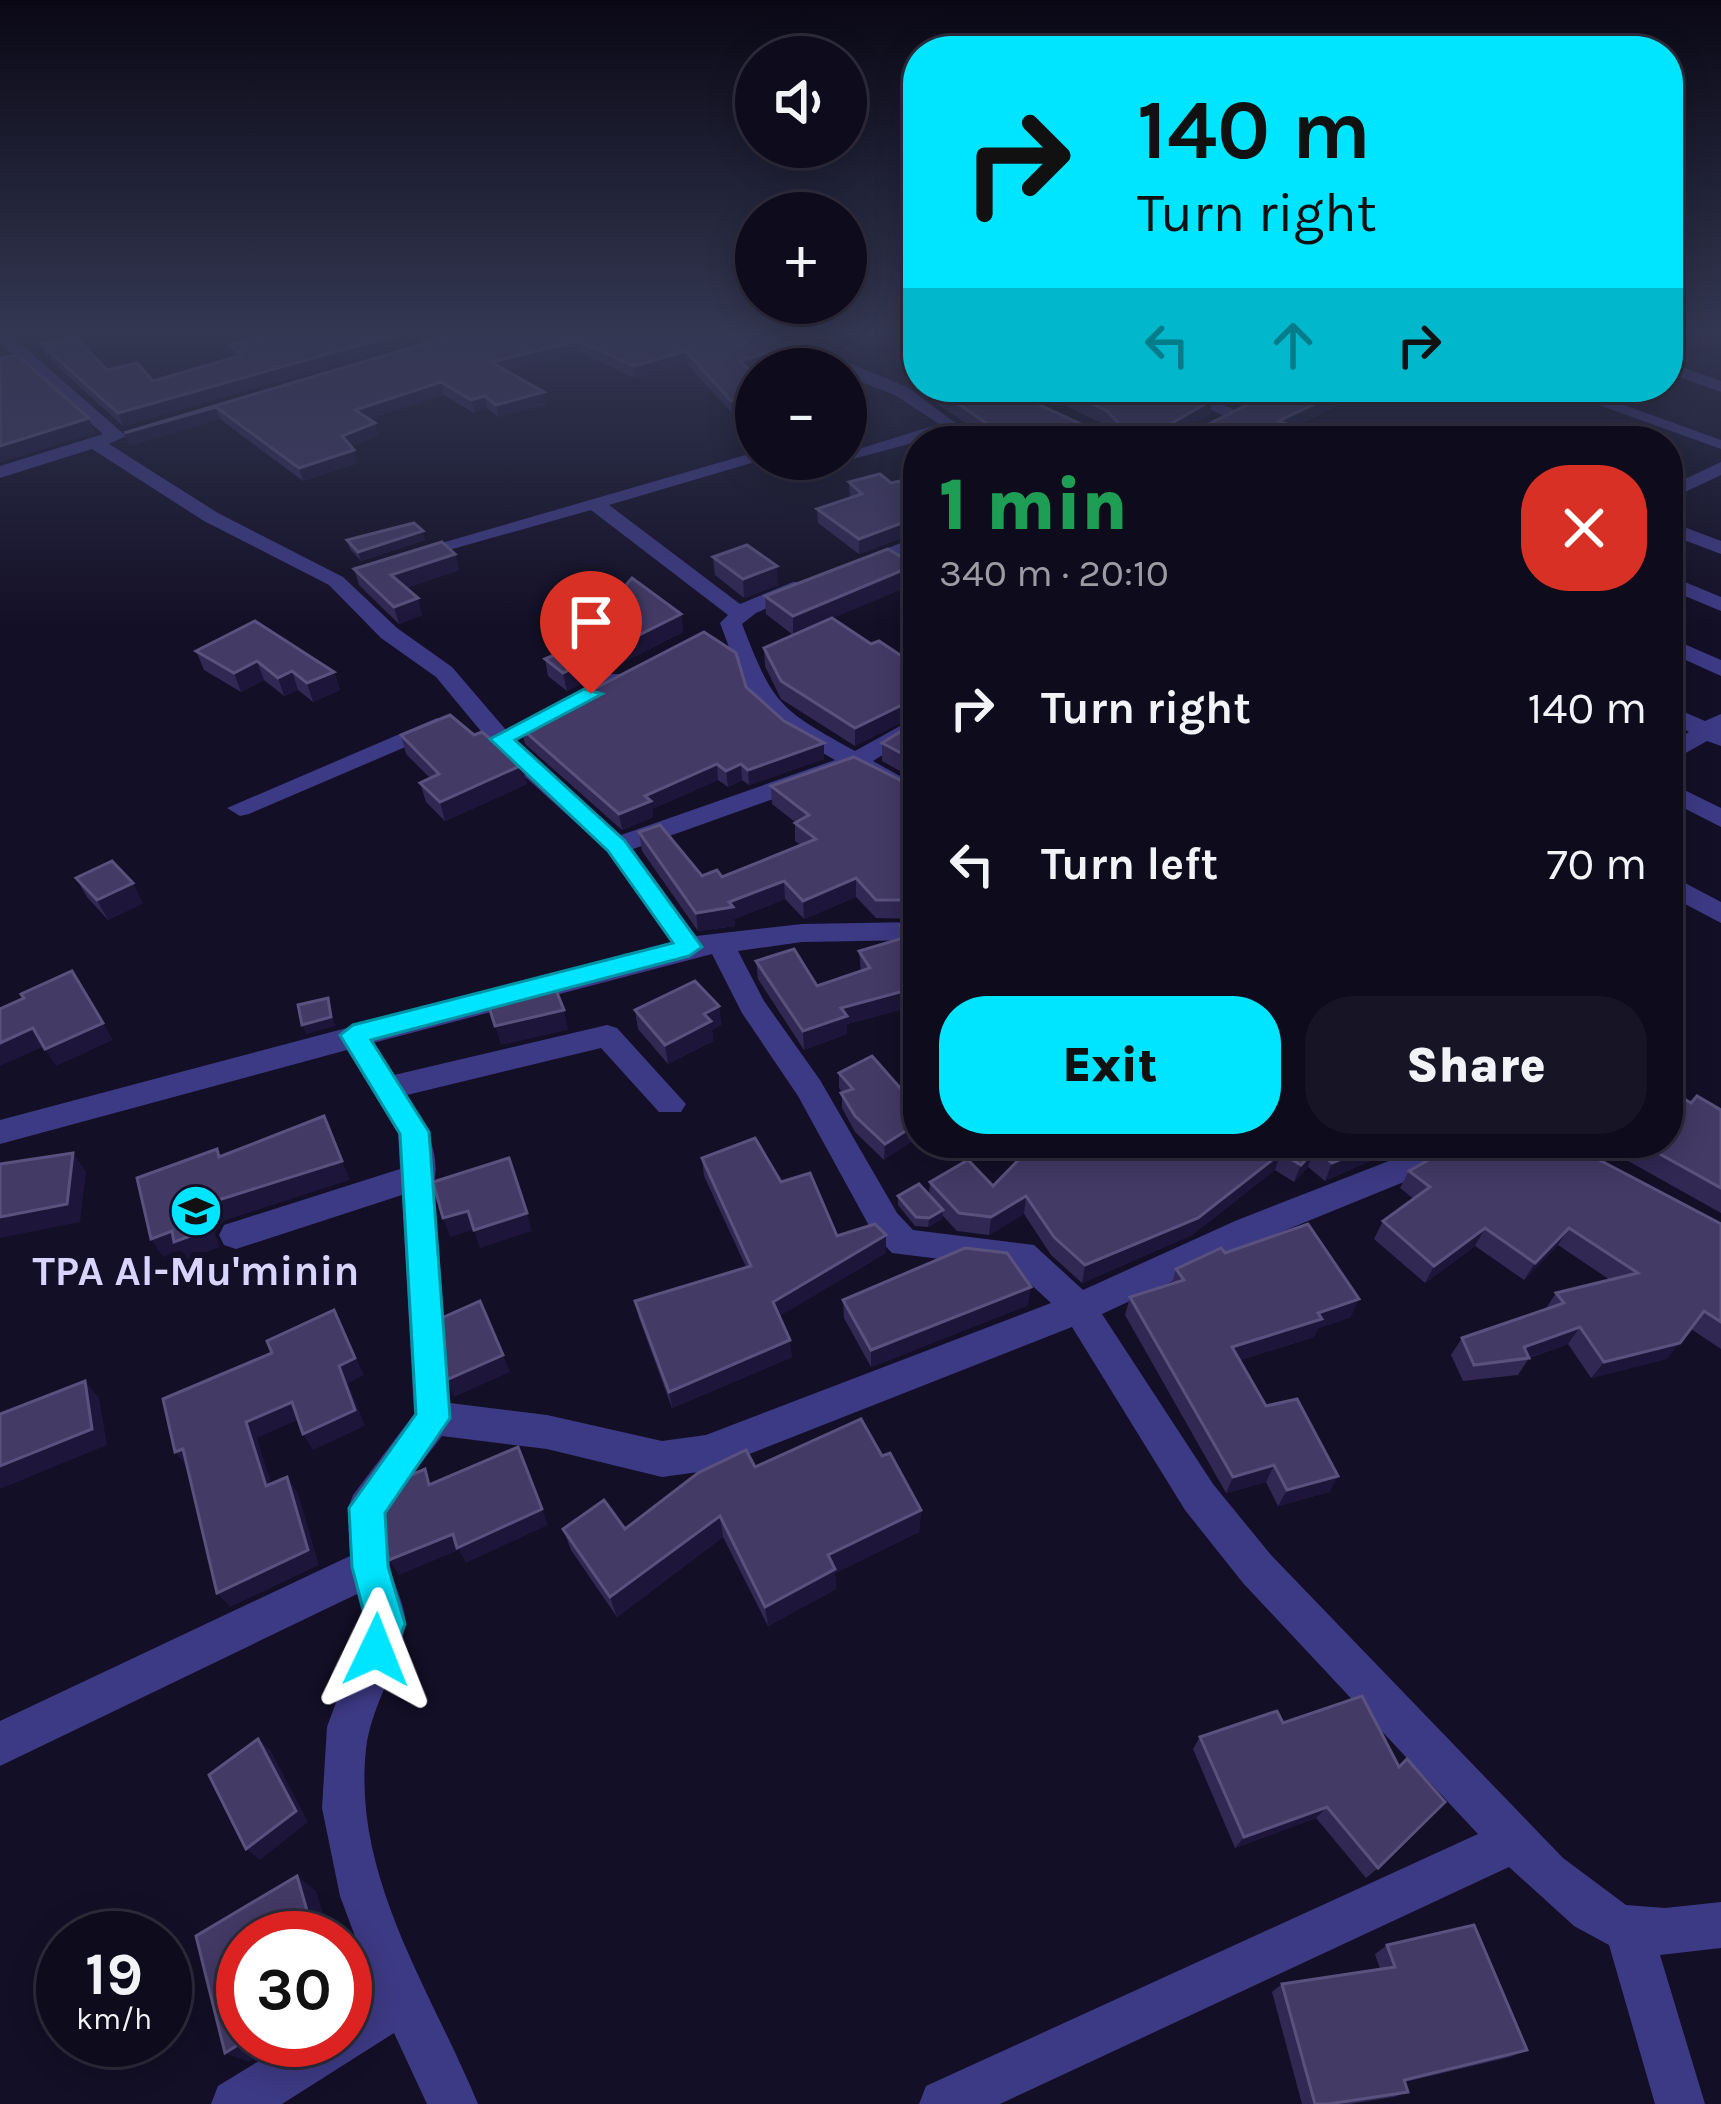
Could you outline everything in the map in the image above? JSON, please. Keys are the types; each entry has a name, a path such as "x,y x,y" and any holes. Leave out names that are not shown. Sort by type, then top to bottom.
{"street":[{"path":"110,430 117,436"},
{"path":"0,472 136,430"},
{"path":"1683,430 1720,443"},
{"path":"1691,430 1720,443"},
{"path":"94,442 211,517 346,577 388,633 444,672 501,739 616,846 704,944 809,1088 885,1223 904,1243 1022,1255 1078,1308 1199,1497 1257,1569 1574,1898 1629,1932 1721,1925"},
{"path":"867,453 903,442"},
{"path":"398,559 735,464"},
{"path":"1683,487 1721,468"},
{"path":"1692,483 1721,495"},
{"path":"595,505 729,619 730,630 752,666 758,694 796,728 903,788"},
{"path":"1683,532 1721,548"},
{"path":"729,619 903,548"},
{"path":"1683,588 1721,605"},
{"path":"1683,651 1721,669"},
{"path":"501,739 639,667"},
{"path":"240,808 476,708"},
{"path":"1683,718 1716,731"},
{"path":"1683,748 1716,731"},
{"path":"616,846 856,761 903,732"},
{"path":"1683,798 1721,820"},
{"path":"1683,892 1721,914"},
{"path":"0,1132 704,944 802,933 903,932"},
{"path":"353,1035 384,1089 410,1118 421,1176 433,1418 367,1508 370,1567 386,1624 361,1680 343,1762 348,1823 362,1881 405,1999 453,2104"},
{"path":"384,1089 607,1036 670,1104"},
{"path":"433,1418 566,1436 662,1459 706,1454 1078,1308 1422,1158"},
{"path":"236,1235 421,1176"},
{"path":"0,1744 370,1567"},
{"path":"944,2104 1515,1840"},
{"path":"1629,1932 1681,2104"},
{"path":"372,2019 405,1999"},
{"path":"236,2104 295,2067"}],"building":[{"path":"0,430 50,430 0,446"},
{"path":"248,430 357,430 342,436 354,450 299,468"},
{"path":"880,474 891,483 903,480 903,523 859,539 817,509 862,494 849,482"},
{"path":"414,523 423,531 358,552 347,540"},
{"path":"442,542 455,554 391,575 418,598 394,607 354,569"},
{"path":"747,545 777,566 743,579 713,557"},
{"path":"888,549 903,558 903,570 793,616 765,596"},
{"path":"632,578 681,614 563,673 545,659 611,631 596,620"},
{"path":"832,618 871,644 879,641 903,657 903,704 855,728 781,681 764,648"},
{"path":"255,621 334,672 307,683 292,671 278,678 257,661 234,673 196,651"},
{"path":"704,632 736,653 746,687 784,721 824,743 748,770 741,764 726,771 717,764 645,796 651,801 619,814 521,728 591,697 586,693"},
{"path":"450,715 474,735 482,732 522,765 440,802 420,783 439,774 401,735"},
{"path":"903,730 903,754 882,743"},
{"path":"854,757 903,782 903,900 876,900 856,878 803,901 784,881 729,902 733,907 696,913 639,832 660,825 702,876 717,870 722,877 816,839 795,823 809,815 771,786"},
{"path":"112,861 133,883 97,900 76,878"},
{"path":"903,938 903,991 841,1008 847,1016 803,1031 756,961 794,949 817,986 870,968 859,951"},
{"path":"72,971 103,1023 45,1049 33,1028 0,1043 0,1009"},
{"path":"695,981 719,1006 704,1014 711,1021 665,1045 635,1010"},
{"path":"554,985 564,1010 495,1026 486,997"},
{"path":"328,998 331,1017 302,1025 298,1005"},
{"path":"872,1056 903,1088 903,1133 885,1144 855,1116 841,1093 853,1089 839,1073"},
{"path":"1697,1096 1721,1110 1721,1188 1667,1158 1683,1158 1683,1098 1691,1103"},
{"path":"324,1116 342,1161 212,1202 204,1215 209,1229 174,1242 172,1231 151,1239 137,1178 217,1149 219,1157"},
{"path":"755,1138 781,1182 810,1173 837,1236 875,1224 886,1235 773,1302 790,1340 669,1392 635,1301 751,1266 702,1158"},
{"path":"73,1153 67,1204 0,1217 0,1164"},
{"path":"509,1158 527,1213 474,1230 468,1211 443,1218 433,1182"},
{"path":"1020,1158 1275,1158 1198,1218 1085,1265 1054,1237 1026,1196 991,1217 959,1213 930,1182 968,1160 993,1186"},
{"path":"1432,1158 1596,1158 1721,1224 1721,1322 1704,1311 1680,1343 1604,1362 1580,1327 1524,1347 1529,1358 1474,1365 1462,1338 1564,1303 1556,1293 1638,1273 1569,1228 1535,1263 1485,1228 1434,1266 1383,1221 1430,1187 1409,1171"},
{"path":"919,1184 943,1210 929,1218 916,1217 898,1196"},
{"path":"1308,1224 1359,1299 1318,1313 1322,1319 1232,1347 1266,1406 1297,1399 1338,1476 1287,1490 1274,1465 1233,1477 1130,1297 1184,1280 1176,1269 1221,1248 1225,1253"},
{"path":"965,1248 1007,1253 1031,1287 871,1350 843,1300"},
{"path":"480,1301 503,1355 446,1380 442,1318"},
{"path":"334,1310 355,1358 339,1366 355,1410 303,1434 292,1402 246,1422 266,1486 287,1477 308,1550 217,1593 183,1449 175,1452 163,1399 272,1353 267,1341"},
{"path":"85,1381 92,1429 0,1466 0,1414"},
{"path":"861,1419 882,1456 890,1453 921,1510 828,1555 835,1569 765,1607 720,1516 610,1597 563,1529 604,1500 625,1529 698,1473 746,1450 755,1467"},
{"path":"518,1447 542,1509 457,1548 453,1534 389,1560 383,1535 386,1500 394,1482 425,1469 429,1485"},
{"path":"1362,1696 1399,1767 1407,1759 1445,1802 1378,1868 1327,1807 1244,1837 1200,1737 1277,1711 1283,1723"},
{"path":"258,1739 296,1811 246,1849 209,1775"},
{"path":"297,1876 307,1911 238,1911"},
{"path":"216,1924 216,2017 196,1936"},
{"path":"1474,1925 1527,2050 1404,2080 1408,2092 1315,2104 1282,1984 1395,1967 1387,1945"}],"place":[{"name":"TPA Al-Mu'minin","path":"196,1211"}],"route":[{"path":"376,1650 386,1624 370,1567 367,1508 433,1418 421,1176 414,1132 410,1118 384,1089 353,1035 689,947 616,846 501,739 591,694"}]}
